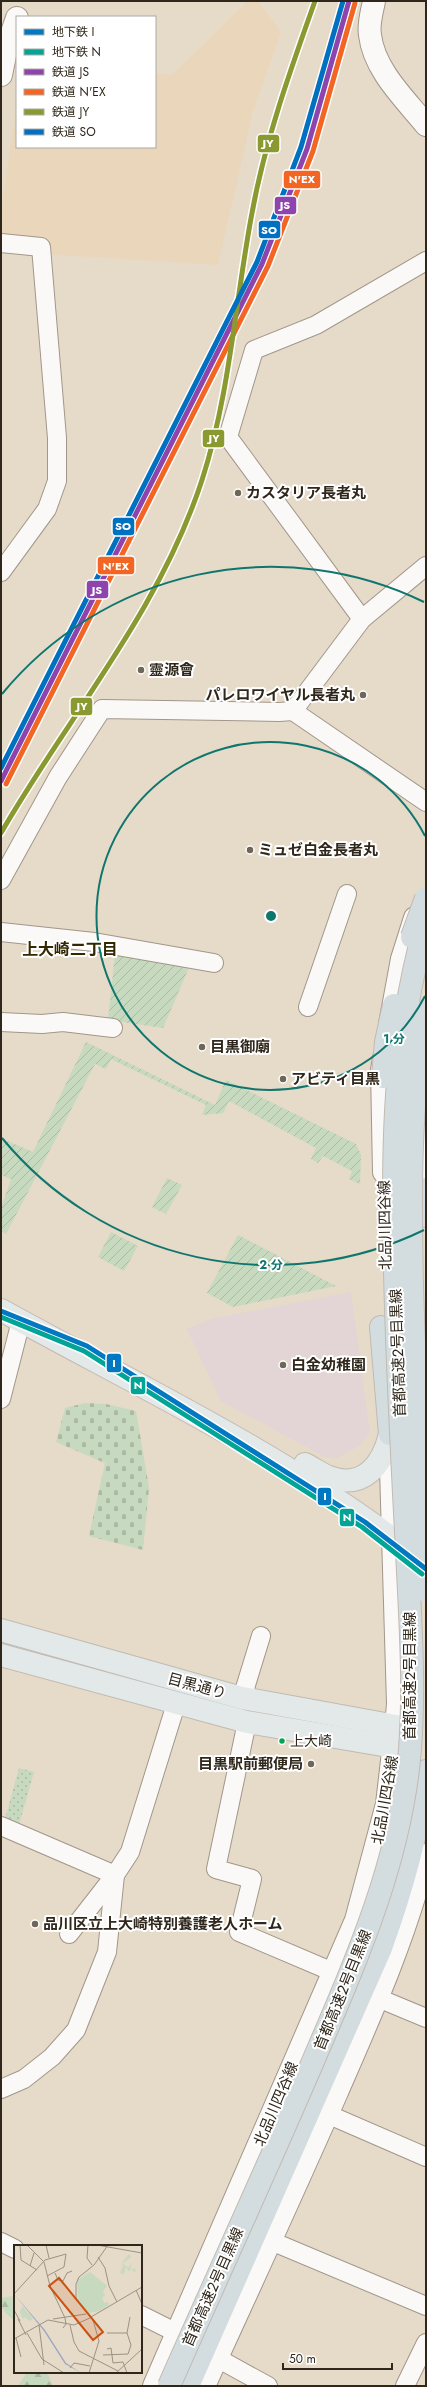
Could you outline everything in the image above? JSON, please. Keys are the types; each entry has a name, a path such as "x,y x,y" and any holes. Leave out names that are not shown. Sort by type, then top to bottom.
{"highway":[{"path":"390,1434 381,1327 380,1127 386,1042 403,962 426,898"},
{"name":"首都高速2号目黒線","path":"169,2386 297,2100 364,1940 382,1893 395,1844 404,1796 413,1700 396,1337 394,1227 395,1110 406,1011 426,923"},
{"name":"首都高速2号目黒線","path":"426,1011 414,1107 411,1227 414,1336 426,1592"},
{"path":"426,1189 426,1216"},
{"name":"首都高速2号目黒線","path":"188,2386 381,1948 399,1898 413,1850 426,1771"}],"main road":[{"path":"16,16 24,1"},
{"path":"374,1 370,35 374,52 383,70 426,125"},
{"path":"1,75 11,26 16,16"},
{"name":"北品川四谷線","path":"154,2386 332,1972 356,1920 374,1859 387,1804 398,1704 382,1070 402,959 426,888"},
{"path":"426,1122 421,1277 426,1376"},
{"path":"1,1310 204,1422 347,1506 393,1539"},
{"path":"204,1422 282,1451 330,1477 347,1481 362,1478 376,1467 386,1452 390,1434"},
{"name":"目黒通り","path":"1,1630 242,1698 395,1736"},
{"name":"目黒通り","path":"1,1654 176,1704 246,1722 395,1736"},
{"path":"204,2386 271,2241 378,1998 404,1932 426,1855"}],"street":[{"path":"1,243 41,247 57,438 56,481 47,509 1,572"},
{"path":"362,619 228,437 254,350 316,325 426,261"},
{"path":"292,711 362,619 426,566"},
{"path":"1,880 58,777 102,708 279,712 292,711 426,802"},
{"path":"308,1007 347,894"},
{"path":"1,932 94,942 214,963"},
{"path":"1,1022 42,1024 63,1022 113,1028"},
{"path":"1,1399 6,1361 21,1321"},
{"path":"242,1698 261,1636"},
{"path":"69,1934 115,1875 130,1852 176,1704"},
{"path":"246,1722 216,1869 252,1879 239,1932 332,1972"},
{"path":"1,1826 115,1875"},
{"path":"1,2088 30,2075 52,2058 76,2030 107,1952 115,1875"},
{"path":"378,1998 426,2018"},
{"path":"327,2114 426,2157"},
{"path":"271,2241 426,2306"},
{"path":"1,2242 14,2248"},
{"path":"142,2315 177,2333"},
{"path":"405,2386 426,2343"},
{"path":"217,2358 268,2386"}],"shaded area":[{"path":"248,1 258,1 281,32 253,111 218,265 47,254 1,237 1,210 16,111 16,148 156,148 156,73 172,75"},
{"name":"白金幼稚園","path":"351,1292 370,1433 360,1445 338,1458 325,1457 221,1401 187,1329 211,1319"}],"green space":[{"path":"115,954 191,963 163,1028 108,1020"},
{"path":"86,1042 215,1105 226,1080 356,1144 361,1155 360,1184 349,1179 352,1171 323,1156 318,1163 311,1159 316,1148 229,1101 223,1113 202,1115 206,1105 111,1059 106,1069 95,1064 6,1234 1,1231 1,1208 11,1179 1,1175 1,1144 3,1139 33,1152"},
{"path":"167,1178 182,1185 166,1214 152,1207"},
{"path":"111,1232 138,1246 124,1271 98,1257"},
{"path":"238,1235 336,1286 233,1307 207,1293"},
{"path":"85,1403 106,1404 136,1411 149,1488 143,1550 89,1536 105,1463 56,1442 65,1408"},
{"path":"19,1768 34,1772 18,1828 4,1823"},
{"path":"12,2296 14,2301 14,2320 2,2306 1,2298"},
{"path":"26,2373 47,2373 53,2386 18,2386"}],"tunnel":[{"path":"394,1747 426,1751"}],"metro line":[{"name":"I","path":"1,1311 87,1346 365,1522 426,1569"},
{"name":"N","path":"1,1317 84,1351 362,1527 422,1574"}],"rail line":[{"name":"JY","path":"1,833 27,789 111,662 137,619 162,574 184,528 202,480 219,415 226,381 246,246 257,186 271,133 315,1"},
{"name":"SO","path":"1,768 257,262 301,147 343,1"},
{"name":"JS","path":"1,781 262,264 307,149 349,1"},
{"name":"N'EX","path":"6,784 268,266 313,151 355,3"}],"place":[{"name":"カスタリア長者丸","path":"238,493"},
{"name":"靈源會","path":"141,670"},
{"name":"パレロワイヤル長者丸","path":"363,695"},
{"name":"ミュゼ白金長者丸","path":"250,850"},
{"name":"目黒御廟","path":"202,1047"},
{"name":"アビティ目黒","path":"283,1079"},
{"name":"白金幼稚園","path":"283,1365"},
{"name":"上大崎","path":"282,1741"},
{"name":"目黒駅前郵便局","path":"311,1764"},
{"name":"品川区立上大崎特別養護老人ホーム","path":"35,1924"}],"district":[{"name":"上大崎二丁目","path":"70,949"}]}
